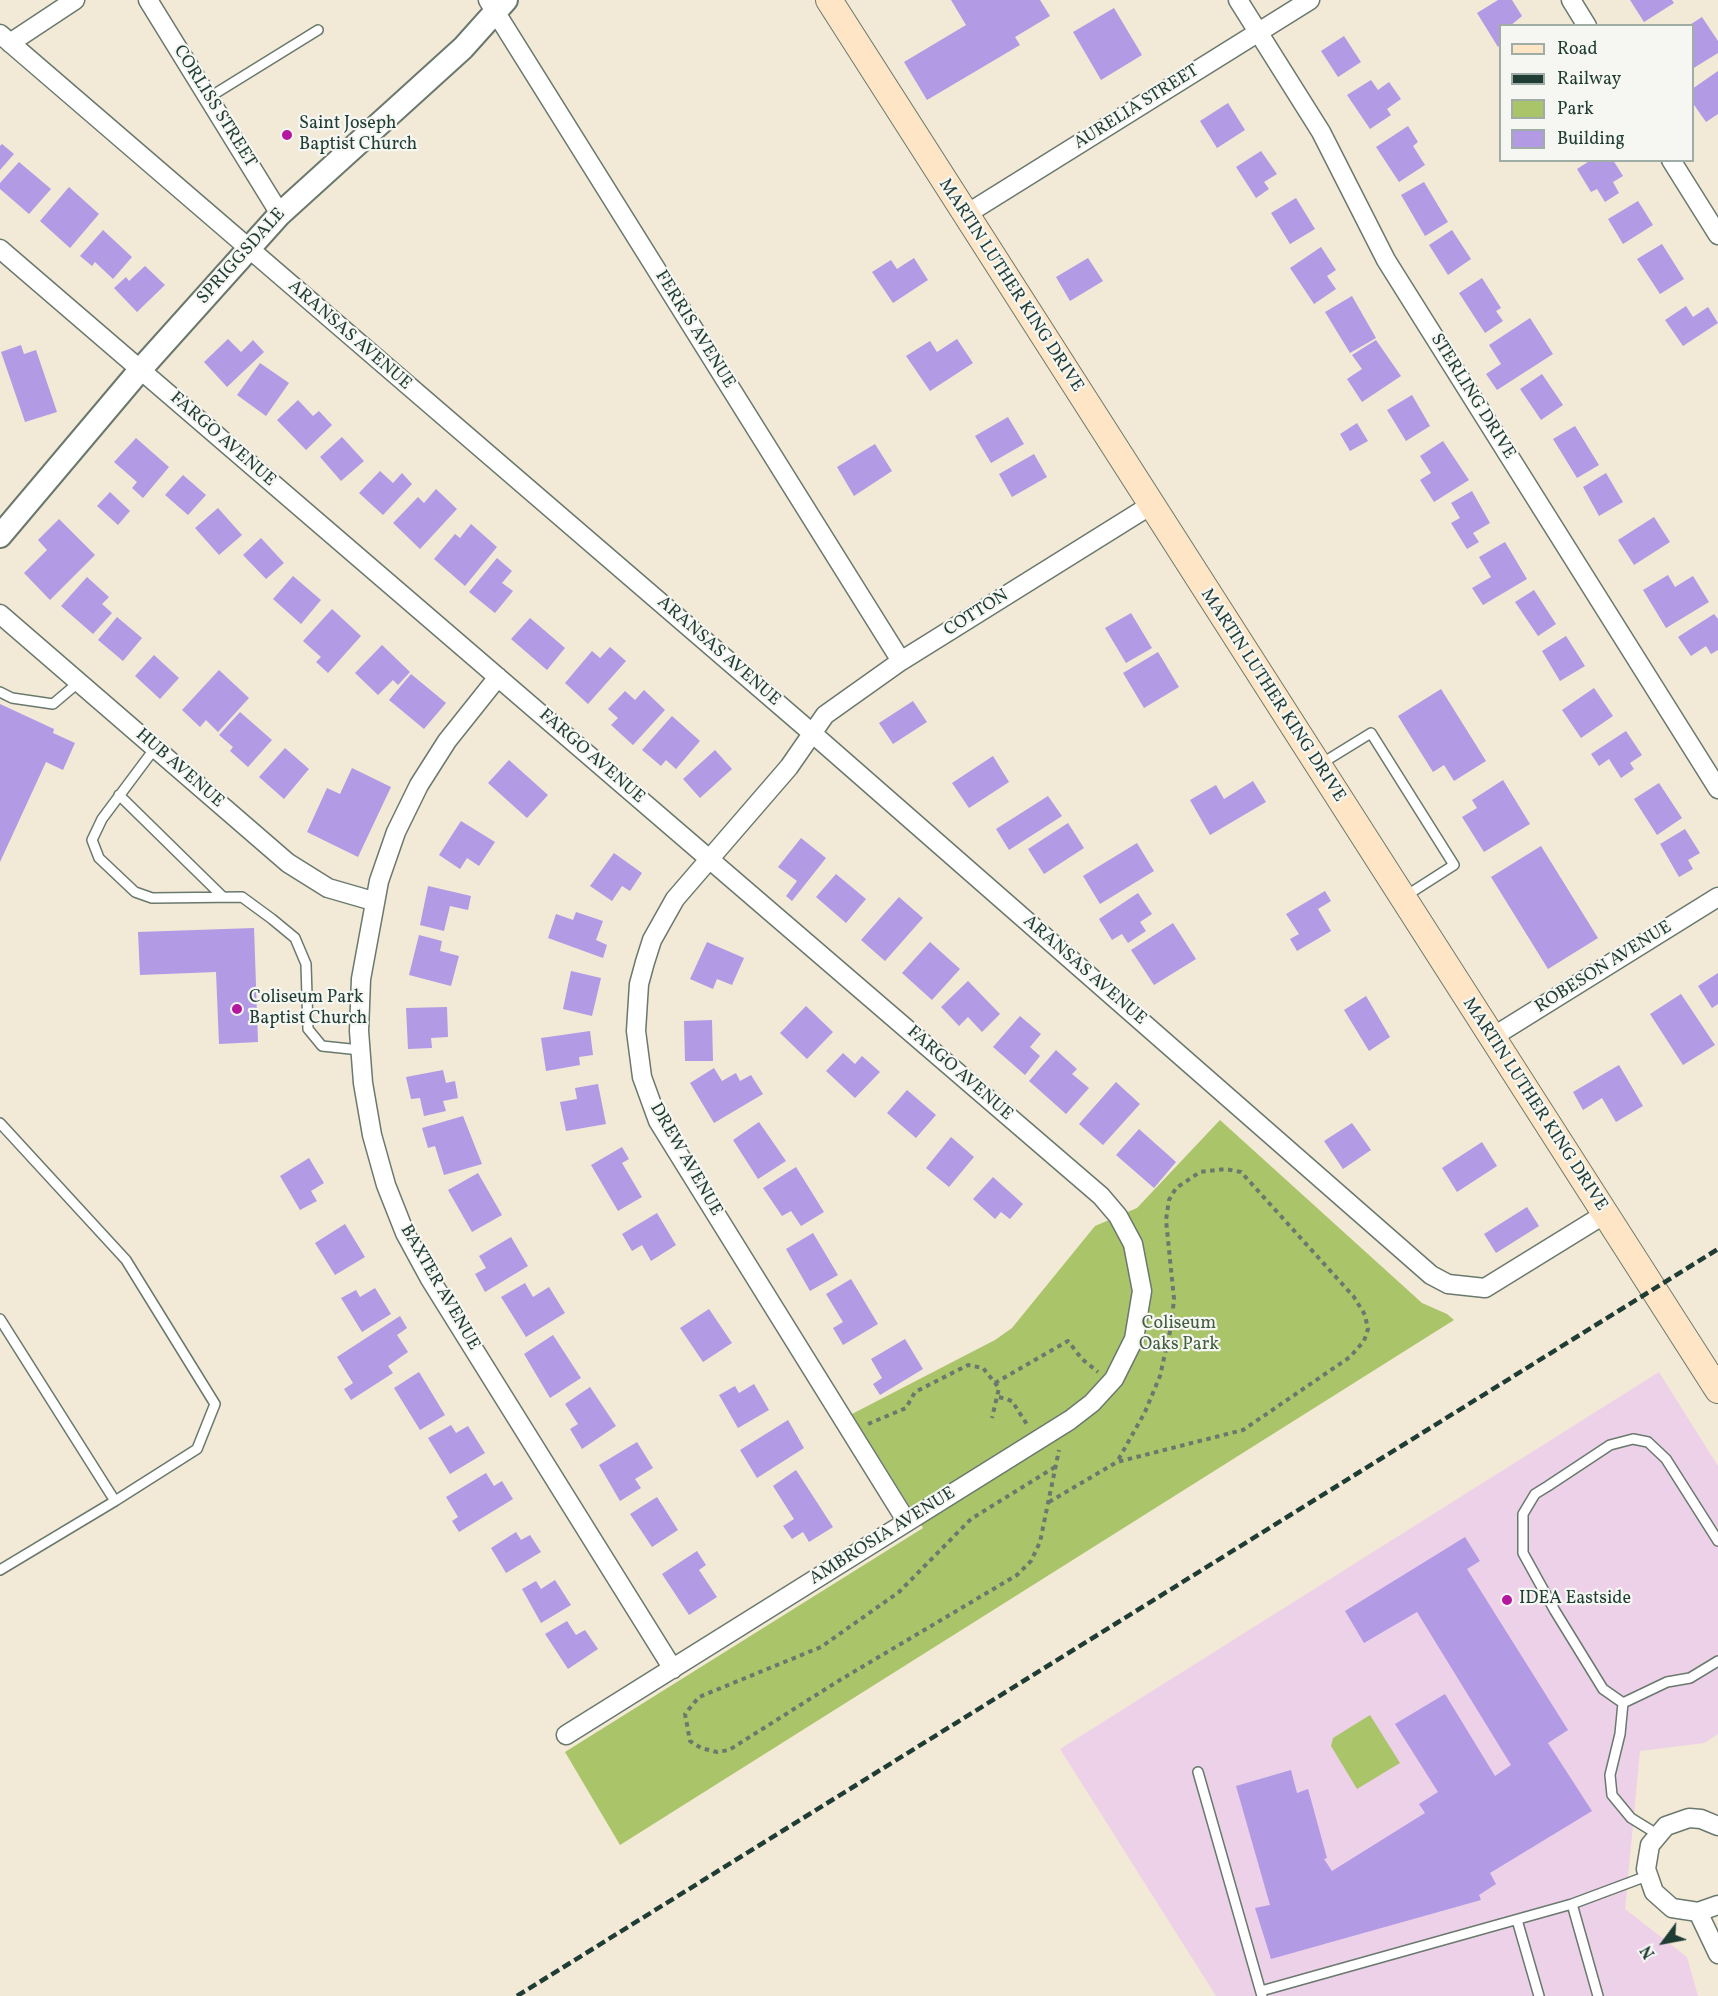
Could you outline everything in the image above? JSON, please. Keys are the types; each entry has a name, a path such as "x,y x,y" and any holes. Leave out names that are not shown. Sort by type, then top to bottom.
{"main road":[{"name":"MARTIN LUTHER KING DRIVE","path":"829,0 1401,898 1718,1390"}],"street":[{"path":"5,39 75,0"},
{"name":"CORLISS STREET","path":"148,0 280,214"},
{"name":"STERLING DRIVE","path":"1238,0 1321,132 1386,260 1718,789"},
{"name":"AURELIA STREET","path":"965,215 1310,0"},
{"path":"1571,0 1586,24"},
{"name":"SPRIGGSDALE","path":"0,536 140,370 280,214 463,48 496,4"},
{"name":"FERRIS AVENUE","path":"496,4 901,661"},
{"name":"ARANSAS AVENUE","path":"5,39 812,733 1431,1275 1448,1284 1485,1288 1605,1214"},
{"path":"1672,162 1718,235"},
{"name":"FARGO AVENUE","path":"0,249 1101,1196 1118,1216 1132,1244 1142,1291"},
{"name":"COTTON","path":"812,733 825,715 839,703 901,661 1151,506"},
{"name":"HUB AVENUE","path":"0,614 288,863 328,888 373,901"},
{"name":"BAXTER AVENUE","path":"498,677 447,741 419,785 396,832 373,901 361,980 360,1050 372,1135 386,1185 405,1233 430,1279 673,1669"},
{"name":"DREW AVENUE","path":"812,733 789,767 675,898 652,940 645,962 638,996 636,1031 642,1077 649,1099 669,1141 907,1522"},
{"name":"ROBESON AVENUE","path":"1491,1038 1718,897"},
{"name":"AMBROSIA AVENUE","path":"566,1735 1070,1420 1092,1403 1114,1379 1130,1350 1140,1315 1142,1291"},
{"path":"1718,1827 1701,1819 1689,1818 1666,1826 1657,1834 1646,1857 1647,1876 1654,1892 1662,1901 1684,1912 1698,1912 1718,1905"},
{"path":"1698,1912 1718,1954"}],"lane":[{"path":"208,98 318,30"},
{"path":"0,692 12,698 53,704 79,682"},
{"path":"1317,766 1371,733 1454,865 1401,898"},
{"path":"155,748 102,819 92,840 99,858 135,892 152,898 242,897 295,938 306,964 308,1029 322,1046 360,1050"},
{"path":"119,795 223,897"},
{"path":"0,1123 126,1260 215,1404 197,1449 0,1570"},
{"path":"0,1319 115,1501"},
{"path":"1623,1703 1603,1689 1554,1611 1523,1553 1523,1514 1535,1494 1610,1445 1633,1439 1648,1442 1666,1459 1718,1541"},
{"path":"1623,1703 1667,1682 1690,1678 1718,1660"},
{"path":"1623,1703 1620,1734 1610,1774 1612,1795 1631,1818 1657,1834"},
{"path":"1198,1772 1262,1994 1572,1904 1647,1876"},
{"path":"1572,1904 1598,1996"},
{"path":"1518,1920 1539,1996"}],"path":[{"path":"1048,1503 1117,1462 1243,1430 1350,1357 1364,1341 1368,1329 1365,1315 1354,1296 1241,1172 1225,1169 1200,1172 1176,1188 1169,1200 1166,1220 1174,1299 1171,1327 1160,1376 1145,1412 1117,1462"},
{"path":"995,1383 1068,1341 1082,1359 1099,1373"},
{"path":"862,1427 906,1408 915,1392 968,1365 983,1368 999,1388 999,1397 992,1418"},
{"path":"999,1397 1012,1401 1030,1429"},
{"path":"1055,1467 971,1520 899,1592 821,1647 699,1697 685,1714 690,1741 700,1748 717,1752 729,1750 840,1680 1017,1575 1031,1560 1040,1542 1048,1503 1055,1467 1059,1446"}],"shaded area":[{"name":"IDEA Eastside","path":"1659,1372 1718,1466 1718,1734 1704,1743 1640,1751 1625,1909 1687,1957 1698,1996 1216,1996 1060,1749"}],"green space":[{"name":"Coliseum Oaks Park","path":"1220,1120 1422,1303 1447,1314 1454,1320 620,1845 565,1752 923,1528 852,1414 995,1340 1012,1328 1095,1226 1137,1208"},
{"path":"1370,1715 1400,1763 1357,1789 1331,1746 1333,1738"}],"building":[{"path":"951,0 1040,0 1050,16 1015,37 1020,45 927,100 904,62 966,25"},
{"path":"1498,0 1512,0 1522,16 1512,24 1499,24 1498,47 1477,13"},
{"path":"1630,0 1672,0 1674,3 1644,22"},
{"path":"1114,8 1142,55 1101,80 1073,32"},
{"path":"1702,17 1718,41 1718,53 1694,68 1694,24 1691,24"},
{"path":"1344,36 1361,62 1338,77 1321,51"},
{"path":"1718,71 1718,114 1706,122 1694,105 1694,88"},
{"path":"1371,80 1378,90 1389,82 1401,99 1387,109 1391,115 1370,129 1347,95"},
{"path":"1228,103 1245,130 1217,148 1200,121"},
{"path":"1408,126 1418,142 1413,146 1425,165 1399,182 1376,147"},
{"path":"2,144 14,154 0,170 0,146"},
{"path":"1261,151 1277,174 1264,182 1269,189 1256,198 1236,167"},
{"path":"19,162 51,189 29,214 0,189 0,183"},
{"path":"1588,162 1614,162 1623,176 1613,182 1619,193 1605,202 1597,189 1591,192 1577,169"},
{"path":"1424,182 1448,222 1425,236 1401,195"},
{"path":"69,187 99,214 70,248 40,221"},
{"path":"1296,198 1315,229 1290,244 1271,213"},
{"path":"1638,201 1653,225 1623,244 1608,219"},
{"path":"103,230 132,257 113,279 95,262 92,266 80,256"},
{"path":"1452,230 1471,259 1448,275 1429,245"},
{"path":"1662,244 1684,279 1660,294 1637,259"},
{"path":"1321,247 1336,270 1327,276 1336,289 1314,304 1290,268"},
{"path":"914,258 928,280 893,303 872,272 891,260 897,269"},
{"path":"1088,258 1103,281 1070,301 1056,277"},
{"path":"145,266 165,285 137,312 114,288 126,277 129,281"},
{"path":"1482,278 1501,308 1496,311 1503,321 1485,333 1459,293"},
{"path":"1352,296 1376,338 1350,353 1325,312"},
{"path":"1686,306 1693,317 1708,307 1718,323 1683,346 1665,320"},
{"path":"1530,318 1553,354 1497,390 1486,374 1501,364 1489,345"},
{"path":"228,339 241,352 253,340 264,352 227,387 204,362"},
{"path":"957,339 973,363 930,391 906,356 930,341 937,352"},
{"path":"1376,340 1401,376 1362,402 1347,379 1362,369 1352,355"},
{"path":"21,345 24,354 36,350 57,412 25,422 1,352"},
{"path":"260,363 289,383 266,416 237,395"},
{"path":"1542,374 1563,405 1541,420 1520,389"},
{"path":"1412,395 1430,426 1406,441 1387,410"},
{"path":"298,400 313,416 319,411 332,425 306,450 277,420"},
{"path":"1008,417 1024,444 991,463 975,436"},
{"path":"1357,423 1368,441 1350,451 1340,434"},
{"path":"1575,426 1599,465 1577,478 1553,439"},
{"path":"342,437 364,461 341,481 320,457"},
{"path":"136,438 169,467 143,498 132,488 137,482 114,462"},
{"path":"1443,441 1469,480 1434,502 1420,480 1431,473 1420,456"},
{"path":"875,444 892,471 854,496 837,467"},
{"path":"1034,454 1047,477 1012,497 999,474"},
{"path":"380,471 393,483 402,473 412,484 383,515 359,493"},
{"path":"1606,473 1623,502 1599,516 1583,487"},
{"path":"183,475 206,495 188,515 165,495"},
{"path":"436,489 457,509 420,549 393,523 418,497 424,503"},
{"path":"1472,491 1490,523 1473,533 1479,542 1467,549 1451,523 1460,518 1451,503"},
{"path":"110,492 130,511 118,525 97,506"},
{"path":"218,508 242,535 219,555 195,528"},
{"path":"1654,517 1670,542 1634,565 1618,540"},
{"path":"59,519 95,555 50,600 24,573 47,550 38,540"},
{"path":"471,524 497,547 465,586 434,559 455,534 460,538"},
{"path":"261,538 284,563 266,579 243,555"},
{"path":"1505,542 1527,579 1483,605 1472,588 1491,577 1479,557"},
{"path":"497,558 512,571 502,583 513,591 495,613 469,592"},
{"path":"1668,575 1675,587 1693,576 1709,602 1666,628 1643,590"},
{"path":"293,576 321,600 301,624 273,599"},
{"path":"87,577 109,597 102,604 112,613 93,634 61,606"},
{"path":"1534,590 1556,624 1538,636 1515,602"},
{"path":"332,609 361,636 328,673 316,662 321,657 303,641"},
{"path":"1131,613 1152,648 1126,663 1105,628"},
{"path":"1714,614 1718,619 1718,650 1711,654 1706,646 1691,656 1678,637"},
{"path":"117,617 142,638 123,661 98,640"},
{"path":"530,618 565,648 547,670 511,639"},
{"path":"1566,636 1585,666 1560,681 1542,651"},
{"path":"382,645 410,672 398,685 393,680 378,695 355,673"},
{"path":"610,647 626,661 588,704 565,683 592,651 600,658"},
{"path":"1158,652 1179,687 1144,708 1123,673"},
{"path":"154,655 179,678 160,699 135,676"},
{"path":"219,670 249,698 218,732 206,720 200,727 182,710"},
{"path":"411,674 446,703 424,729 389,700"},
{"path":"1594,688 1613,716 1581,738 1562,710"},
{"path":"1441,689 1486,761 1454,781 1444,765 1433,772 1398,716"},
{"path":"644,690 665,710 633,745 611,725 618,718 608,709 625,691 635,700"},
{"path":"913,701 927,722 893,744 879,723"},
{"path":"0,704 54,729 53,733 75,743 63,770 46,762 0,862"},
{"path":"240,712 272,740 248,767 230,751 233,747 219,735"},
{"path":"672,716 700,741 676,769 666,760 661,766 642,750"},
{"path":"1626,731 1642,755 1630,763 1634,769 1621,778 1609,759 1599,766 1591,754"},
{"path":"285,748 309,769 284,799 259,777"},
{"path":"715,750 732,769 700,798 683,779"},
{"path":"993,756 1009,782 969,808 952,783"},
{"path":"509,760 548,795 527,818 488,783"},
{"path":"352,768 391,787 358,857 307,832 327,788 340,794"},
{"path":"1503,780 1530,824 1484,852 1462,817 1477,808 1472,800"},
{"path":"1253,781 1266,802 1210,835 1190,800 1216,785 1224,799"},
{"path":"1659,783 1682,818 1657,835 1634,799"},
{"path":"1048,796 1062,816 1009,850 996,829"},
{"path":"461,821 495,842 479,866 467,858 460,869 439,855"},
{"path":"1068,823 1084,848 1044,874 1028,849"},
{"path":"1685,829 1700,853 1688,860 1693,869 1679,877 1660,844"},
{"path":"801,838 826,858 792,901 786,896 797,881 778,867"},
{"path":"1137,843 1154,871 1100,904 1083,876"},
{"path":"1541,846 1598,938 1548,969 1491,877"},
{"path":"614,853 642,873 630,891 622,886 612,901 590,886"},
{"path":"836,874 866,899 846,923 816,897"},
{"path":"428,886 471,896 468,910 450,906 444,931 420,925"},
{"path":"1325,891 1331,901 1318,909 1331,931 1297,951 1290,939 1299,934 1286,914"},
{"path":"1138,893 1152,914 1140,922 1146,931 1128,943 1122,934 1112,940 1099,919"},
{"path":"899,897 923,918 885,961 861,940"},
{"path":"576,912 603,921 596,940 607,945 603,958 548,938 556,914 573,920"},
{"path":"1173,923 1196,959 1154,985 1131,950"},
{"name":"Coliseum Park Baptist Church","path":"254,928 258,1042 219,1044 216,972 140,975 138,932"},
{"path":"419,935 442,941 440,951 459,956 451,986 409,975"},
{"path":"707,942 744,958 732,985 717,979 713,989 690,979"},
{"path":"930,942 960,969 932,1000 902,973"},
{"path":"571,971 601,978 592,1016 563,1009"},
{"path":"1718,973 1718,1004 1712,1008 1698,986"},
{"path":"968,981 1000,1014 982,1032 968,1017 959,1026 941,1007"},
{"path":"1681,994 1715,1045 1683,1065 1650,1014"},
{"path":"1366,996 1390,1037 1369,1051 1344,1010"},
{"path":"806,1006 833,1032 807,1059 780,1033"},
{"path":"447,1007 448,1037 431,1038 432,1048 408,1049 406,1008"},
{"path":"1020,1016 1041,1034 1030,1047 1040,1056 1025,1075 993,1047"},
{"path":"712,1020 713,1061 685,1061 684,1021"},
{"path":"590,1031 593,1055 579,1057 580,1065 546,1071 541,1038"},
{"path":"1056,1050 1077,1069 1072,1074 1089,1088 1066,1114 1029,1081"},
{"path":"843,1053 855,1064 862,1056 880,1072 855,1098 826,1071"},
{"path":"1619,1065 1643,1106 1616,1122 1602,1098 1583,1110 1573,1092"},
{"path":"714,1068 722,1081 736,1073 740,1081 751,1075 763,1094 714,1123 690,1083"},
{"path":"443,1070 446,1083 455,1081 458,1098 443,1101 446,1111 424,1116 420,1098 411,1099 406,1077"},
{"path":"1116,1082 1140,1104 1103,1145 1079,1124"},
{"path":"598,1084 606,1124 566,1131 560,1102 577,1099 575,1088"},
{"path":"907,1090 936,1115 916,1138 887,1113"},
{"path":"463,1116 482,1164 444,1175 435,1146 428,1148 422,1128"},
{"path":"759,1122 786,1161 758,1179 733,1140"},
{"path":"1352,1123 1371,1150 1343,1169 1324,1141"},
{"path":"1139,1129 1176,1162 1154,1188 1116,1155"},
{"path":"951,1137 974,1157 949,1187 926,1168"},
{"path":"1482,1142 1497,1166 1457,1192 1442,1168"},
{"path":"622,1147 629,1159 622,1163 642,1197 618,1211 591,1165"},
{"path":"309,1158 324,1183 311,1191 317,1201 300,1210 280,1176"},
{"path":"796,1167 824,1212 801,1226 791,1211 782,1216 763,1188"},
{"path":"478,1173 502,1215 472,1232 448,1190"},
{"path":"993,1177 1023,1204 1010,1219 1001,1212 995,1219 973,1199"},
{"path":"1527,1207 1539,1226 1496,1253 1484,1234"},
{"path":"657,1213 676,1245 651,1261 642,1245 632,1251 622,1234"},
{"path":"345,1224 365,1257 335,1275 315,1243"},
{"path":"813,1233 838,1275 810,1291 786,1249"},
{"path":"511,1237 528,1266 485,1292 475,1274 486,1268 479,1256"},
{"path":"851,1279 878,1324 843,1345 833,1328 843,1322 826,1294"},
{"path":"525,1283 533,1297 549,1287 565,1313 526,1337 501,1297"},
{"path":"375,1288 391,1314 362,1332 341,1298 356,1290 360,1297"},
{"path":"709,1309 732,1343 703,1362 680,1328"},
{"path":"400,1316 407,1328 397,1335 408,1352 388,1366 393,1373 351,1400 344,1389 353,1383 337,1357"},
{"path":"553,1335 581,1378 550,1398 524,1354"},
{"path":"905,1339 923,1369 880,1395 873,1384 882,1378 871,1359"},
{"path":"419,1372 445,1415 420,1430 394,1388"},
{"path":"754,1384 769,1410 738,1428 719,1395 735,1386 739,1393"},
{"path":"590,1387 616,1426 582,1449 570,1429 578,1424 565,1404"},
{"path":"788,1420 804,1448 757,1478 740,1450"},
{"path":"451,1425 456,1433 468,1426 485,1453 450,1474 428,1438"},
{"path":"637,1442 653,1468 635,1479 641,1488 620,1501 599,1465"},
{"path":"796,1470 833,1527 809,1542 803,1532 792,1539 783,1526 794,1519 773,1486"},
{"path":"486,1473 494,1486 502,1481 513,1499 459,1532 452,1521 458,1517 446,1497"},
{"path":"657,1497 678,1530 652,1547 630,1514"},
{"path":"516,1532 521,1540 530,1535 541,1552 506,1573 491,1548"},
{"path":"1465,1537 1480,1561 1467,1569 1568,1730 1548,1743 1592,1811 1490,1873 1496,1884 1479,1895 1481,1900 1271,1959 1255,1908 1270,1905 1236,1786 1291,1770 1297,1793 1308,1789 1327,1858 1324,1859 1332,1871 1425,1813 1419,1804 1438,1792 1395,1724 1445,1694 1495,1776 1511,1765 1417,1612 1364,1643 1345,1611"},
{"path":"697,1551 706,1565 699,1570 717,1597 689,1615 662,1574"},
{"path":"555,1580 571,1605 541,1623 522,1589 536,1581 541,1589"},
{"path":"567,1621 576,1635 585,1630 598,1649 568,1669 545,1634"}],"railway":[{"path":"517,1996 1718,1249"}],"place":[{"name":"Saint Joseph Baptist Church","path":"287,135"},
{"name":"Coliseum Park Baptist Church","path":"237,1009"},
{"name":"IDEA Eastside","path":"1507,1600"}]}
